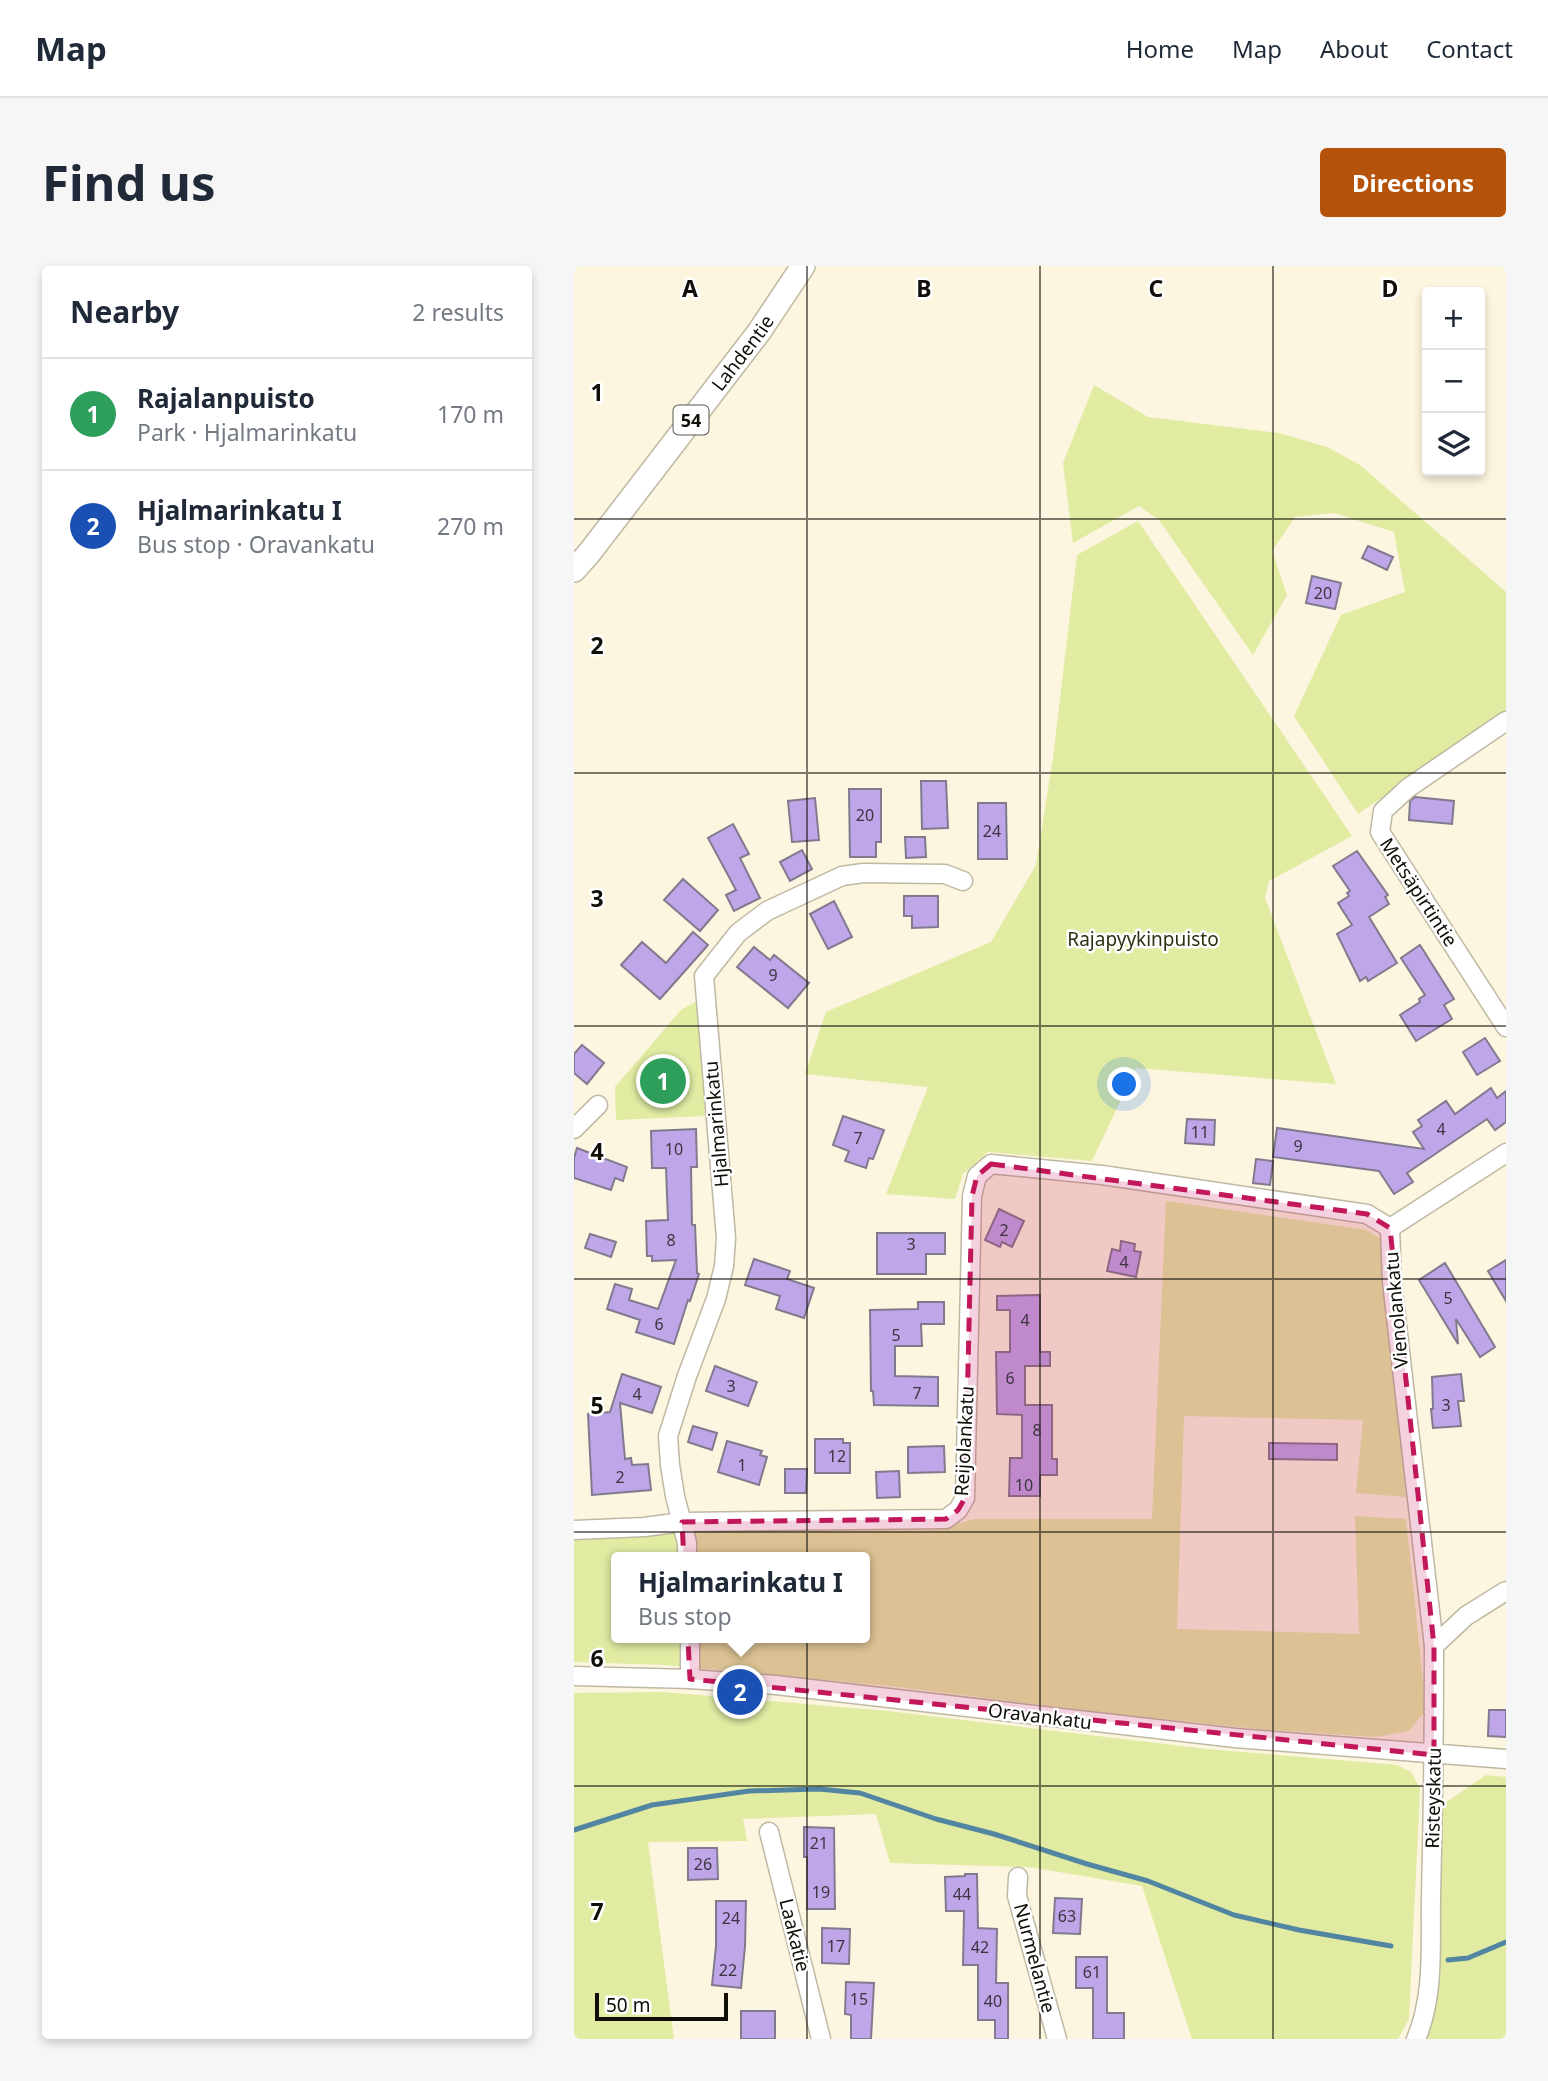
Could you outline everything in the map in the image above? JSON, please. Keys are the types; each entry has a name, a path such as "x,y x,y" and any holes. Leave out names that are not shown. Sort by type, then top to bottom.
{"main road":[{"name":"Lahdentie","path":"574,570 759,332 803,266"}],"street":[{"name":"Metsäpirtintie","path":"1506,721 1408,788 1383,811 1380,832 1506,1027"},
{"name":"Hjalmarinkatu","path":"687,1552 670,1465 668,1436 716,1299 724,1266 725,1247 704,976 738,933 767,911 842,876 863,873 945,874 963,881"},
{"path":"574,1129 598,1105"},
{"path":"1390,1228 1506,1153"},
{"name":"Vienolankatu","path":"977,1176 991,1164 1102,1175 1367,1214 1390,1228 1392,1282 1434,1646"},
{"name":"Reijolankatu","path":"574,1530 644,1527 682,1521 946,1519 958,1510 965,1498 968,1278 972,1196 977,1176"},
{"path":"1434,1646 1466,1616 1506,1591"},
{"path":"690,1643 690,1679"},
{"name":"Risteyskatu","path":"1416,2039 1423,2024 1429,1987 1434,1646"},
{"name":"Oravankatu","path":"574,1676 690,1679 776,1685 1235,1738 1506,1759"},
{"name":"Laakatie","path":"769,1832 821,2039"},
{"name":"Nurmelantie","path":"1018,1877 1017,1896 1057,2039"}],"highlighted area":[{"path":"991,1164 1367,1214 1390,1228 1434,1646 1434,1755 690,1679 682,1522 946,1519 958,1510 965,1498 972,1196 977,1176"}],"green space":[{"path":"1094,385 1148,417 1279,433 1327,447 1360,465 1506,592 1506,713 1358,814 1294,716 1341,615 1405,592 1394,532 1334,513 1295,517 1272,551 1287,595 1253,655 1159,520 1139,506 1073,543 1063,463"},
{"name":"Rajapyykinpuisto","path":"1138,521 1352,836 1269,881 1265,898 1336,1084 1136,1068 1092,1161 988,1152 963,1174 955,1199 886,1194 928,1087 805,1074 826,1012 991,942 1036,865 1053,758 1077,555"},
{"path":"695,1002 699,1005 705,1116 616,1120 615,1087 681,1010"},
{"path":"1166,1201 1366,1230 1381,1239 1406,1497 1356,1493 1363,1420 1184,1416 1177,1629 1359,1634 1355,1516 1406,1519 1426,1710 1409,1731 1375,1737 1258,1729 890,1686 665,1665 574,1662 574,1538 718,1529 942,1529 974,1519 1152,1519"},
{"path":"663,1692 888,1711 1207,1749 1397,1765 1411,1772 1420,1788 1409,2019 1398,2039 1192,2039 1142,1886 1029,1867 890,1863 876,1814 743,1819 747,1841 648,1842 674,2039 574,2039 574,1693"},
{"path":"1486,1775 1506,1777 1506,2039 1424,2039 1439,1991 1442,1805"}],"building":[{"path":"1368,546 1393,557 1387,570 1362,558"},
{"path":"1312,576 1341,583 1335,609 1306,603"},
{"path":"921,781 946,781 948,828 922,829"},
{"path":"849,789 881,789 881,842 876,842 876,857 850,857"},
{"path":"1415,797 1454,801 1452,824 1409,820 1410,801"},
{"path":"815,798 819,840 792,842 788,801"},
{"path":"978,803 1006,803 1007,859 978,859"},
{"path":"733,824 749,854 740,858 760,898 734,911 726,895 736,890 708,838"},
{"path":"905,837 925,837 926,857 906,858"},
{"path":"802,850 812,869 790,881 780,862"},
{"path":"1357,851 1388,895 1385,897 1389,904 1369,917 1397,963 1368,981 1366,977 1360,981 1337,934 1352,925 1338,903 1349,896 1347,893 1350,891 1333,866"},
{"path":"683,879 718,910 700,931 664,900"},
{"path":"904,896 938,896 938,927 912,928 912,916 904,916"},
{"path":"834,901 852,937 828,949 810,914"},
{"path":"693,932 708,945 660,999 621,965 642,942 666,963"},
{"path":"1420,945 1454,999 1444,1005 1452,1019 1416,1041 1400,1015 1420,1002 1419,999 1425,995 1401,958"},
{"path":"754,947 770,960 774,955 809,983 788,1008 737,967"},
{"path":"1485,1038 1500,1061 1477,1075 1463,1052"},
{"path":"582,1045 604,1063 587,1084 574,1073 574,1054"},
{"path":"1491,1088 1497,1098 1506,1091 1506,1122 1495,1130 1487,1119 1407,1173 1413,1182 1394,1194 1379,1171 1273,1157 1277,1128 1424,1149 1413,1132 1422,1126 1418,1120 1446,1101 1455,1114"},
{"path":"843,1116 884,1130 873,1159 869,1158 866,1168 845,1161 849,1151 833,1145"},
{"path":"1187,1119 1215,1120 1214,1145 1185,1143"},
{"path":"696,1129 697,1167 691,1167 692,1225 695,1225 699,1274 674,1344 636,1332 640,1320 607,1309 615,1284 632,1289 629,1300 658,1309 676,1260 652,1261 652,1256 647,1256 646,1221 668,1220 666,1168 652,1168 651,1131"},
{"path":"577,1148 627,1167 623,1181 615,1178 611,1190 574,1178"},
{"path":"1256,1159 1273,1161 1270,1185 1253,1183"},
{"path":"999,1209 1024,1221 1012,1247 1002,1242 1000,1247 985,1240"},
{"path":"877,1233 945,1233 945,1254 926,1254 926,1274 877,1274"},
{"path":"590,1234 616,1242 611,1257 585,1248"},
{"path":"1121,1241 1135,1244 1134,1251 1141,1252 1136,1277 1107,1271 1112,1249 1120,1251"},
{"path":"754,1259 790,1271 787,1279 814,1288 804,1318 776,1309 780,1296 745,1285"},
{"path":"1506,1260 1506,1301 1488,1271"},
{"path":"1445,1263 1495,1347 1480,1357 1456,1319 1458,1344 1419,1280"},
{"path":"1040,1295 1040,1352 1050,1352 1050,1366 1025,1366 1025,1405 1052,1405 1052,1459 1057,1459 1057,1475 1040,1475 1040,1496 1009,1496 1010,1458 1022,1458 1022,1415 997,1414 996,1352 1010,1352 1010,1310 997,1310 997,1296"},
{"path":"918,1302 944,1302 944,1324 921,1324 922,1346 895,1346 895,1376 938,1377 938,1406 874,1405 871,1391 870,1310 918,1309"},
{"path":"715,1366 757,1382 748,1406 706,1391"},
{"path":"622,1374 661,1387 652,1413 620,1403 625,1459 631,1458 632,1465 648,1464 651,1490 592,1495 588,1414 610,1412"},
{"path":"1461,1374 1464,1401 1458,1401 1461,1426 1433,1428 1432,1377"},
{"path":"693,1426 717,1433 712,1450 688,1442"},
{"path":"815,1439 843,1439 843,1443 850,1443 850,1473 815,1473"},
{"path":"727,1441 762,1451 760,1455 767,1457 759,1485 718,1472"},
{"path":"1269,1443 1337,1444 1337,1460 1269,1459"},
{"path":"944,1446 945,1472 908,1473 908,1447"},
{"path":"785,1469 807,1469 806,1493 785,1493"},
{"path":"899,1471 900,1497 877,1498 876,1472"},
{"path":"1489,1710 1506,1710 1506,1737 1488,1736"},
{"path":"804,1827 834,1828 835,1909 807,1909"},
{"path":"688,1848 717,1848 718,1879 688,1880"},
{"path":"977,1874 978,1928 997,1929 996,1983 1008,1983 1008,2039 995,2039 995,2020 978,2020 978,1965 963,1965 964,1911 946,1911 945,1877"},
{"path":"1055,1898 1082,1899 1080,1934 1053,1933"},
{"path":"716,1901 746,1901 741,1988 712,1985 716,1946"},
{"path":"822,1928 850,1929 849,1964 822,1963"},
{"path":"1076,1957 1107,1957 1107,2013 1124,2013 1124,2039 1093,2039 1093,1988 1076,1988"},
{"path":"846,1982 874,1983 871,2039 851,2039 851,2015 845,2014"},
{"path":"741,2011 775,2011 775,2039 741,2039"}],"waterway":[{"path":"574,1830 652,1805 749,1791 819,1789 860,1793 936,1819 1148,1881 1234,1915 1299,1930 1391,1946"},
{"path":"1448,1960 1468,1958 1506,1942"}],"place":[{"name":"Rajalanpuisto","path":"663,1081"},
{"name":"Hjalmarinkatu I","path":"740,1692"}]}
